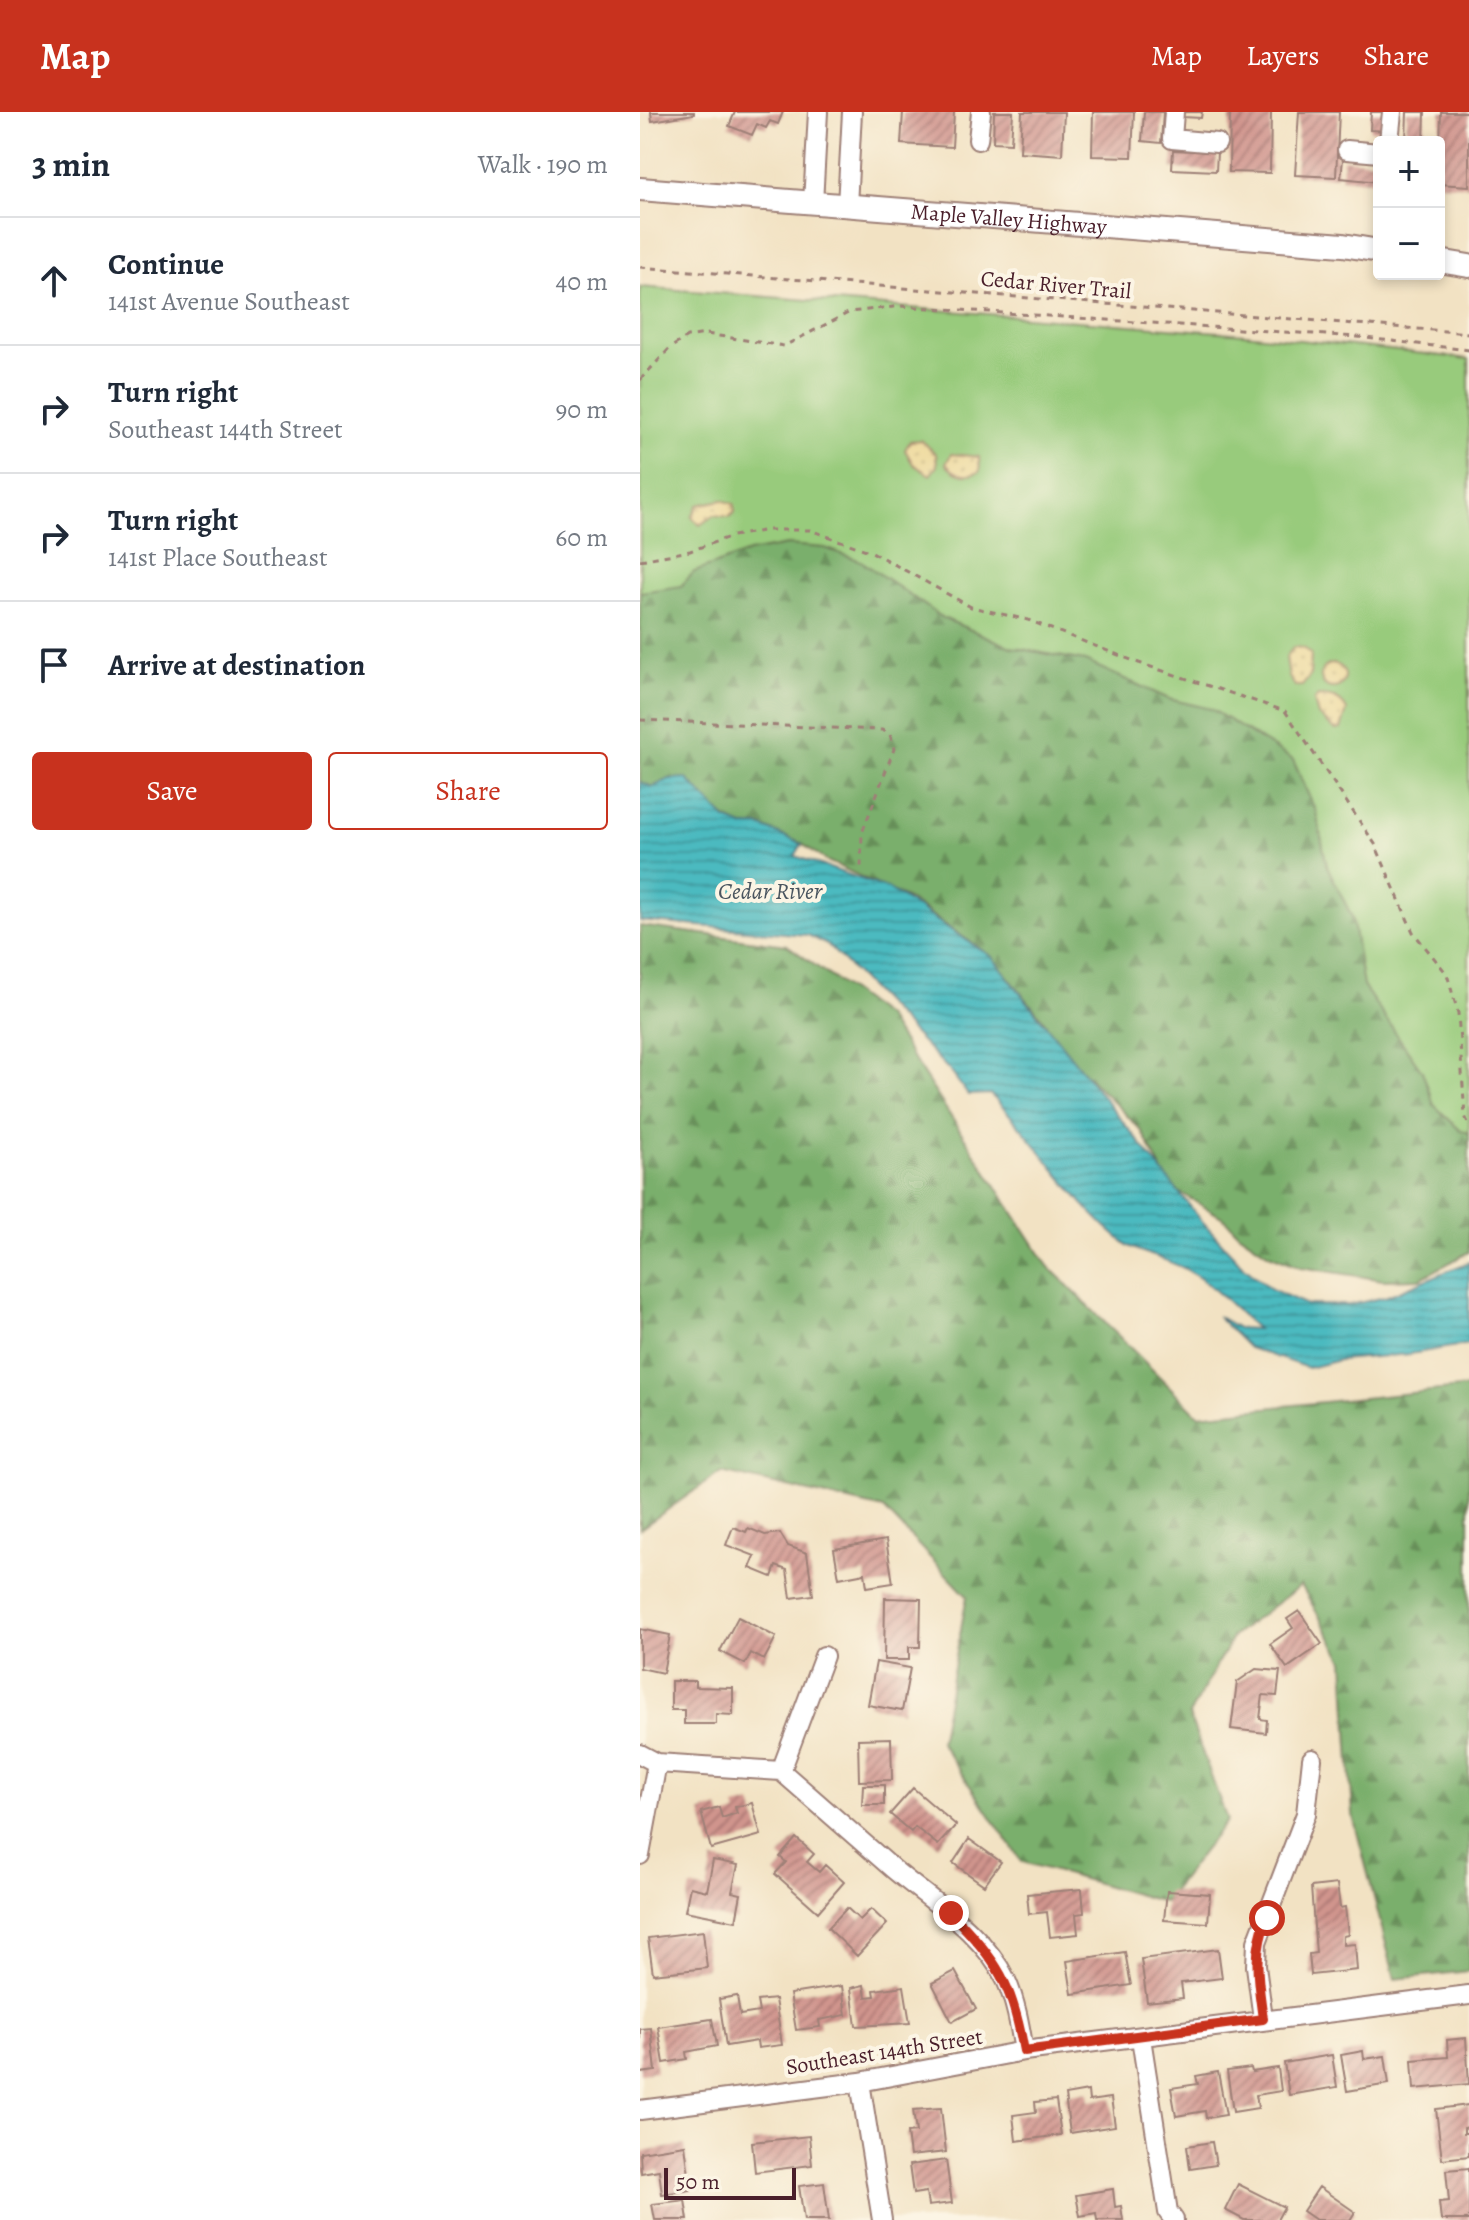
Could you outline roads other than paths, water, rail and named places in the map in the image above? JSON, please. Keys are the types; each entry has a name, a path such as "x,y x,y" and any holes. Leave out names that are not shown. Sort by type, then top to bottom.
{"main road":[{"name":"Maple Valley Highway","path":"640,189 1373,250"},
{"path":"1445,262 1469,266"}],"street":[{"path":"813,203 818,112"},
{"path":"847,206 852,112"},
{"path":"978,140 981,112"},
{"path":"1174,112 1172,139 1217,143"},
{"path":"1390,136 1392,112"},
{"path":"1347,150 1373,152"},
{"path":"781,1771 824,1656"},
{"path":"640,1754 657,1763 781,1771 894,1870 951,1913 985,1949 1005,1978 1017,2012 1024,2051"},
{"path":"1263,2019 1256,1966 1257,1942 1306,1814 1312,1759"},
{"path":"640,1855 657,1763"},
{"name":"Southeast 144th Street","path":"640,2110 860,2082 1024,2051 1469,1995"},
{"path":"1141,2038 1168,2212 1174,2220"},
{"path":"860,2082 882,2220"}],"water":[{"name":"Cedar River","path":"686,778 726,819 743,826 760,826 802,844 795,856 889,889 992,957 1201,1220 1242,1265 1271,1289 1307,1305 1350,1305 1385,1297 1469,1262 1469,1344 1410,1354 1339,1360 1308,1368 1249,1348 1217,1316 1238,1328 1257,1329 1197,1276 1130,1247 1106,1227 1008,1112 990,1094 968,1095 951,1072 828,945 808,935 640,921 640,782 653,787 669,779"}]}
